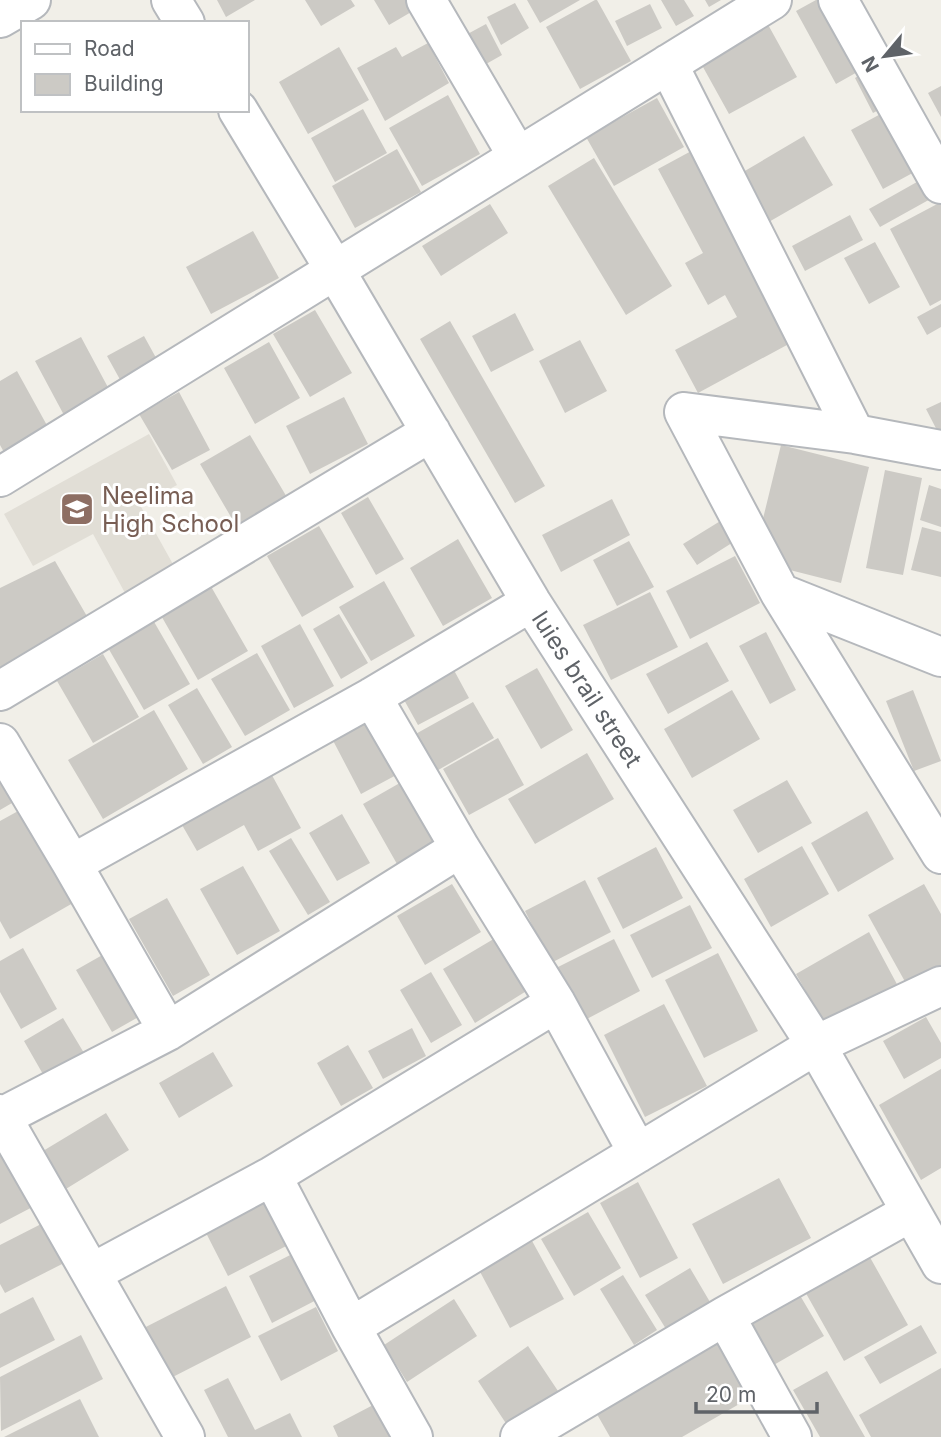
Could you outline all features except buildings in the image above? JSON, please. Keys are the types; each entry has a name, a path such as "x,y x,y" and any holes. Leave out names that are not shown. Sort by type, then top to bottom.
{"street":[{"path":"0,18 32,0"},
{"path":"171,0 184,21"},
{"path":"426,0 518,157"},
{"path":"0,477 772,0"},
{"path":"838,0 941,184"},
{"path":"668,64 855,434"},
{"name":"luies brail street","path":"239,112 531,602 816,1045 941,1264"},
{"path":"941,450 855,434 684,412 780,593 941,854"},
{"path":"0,691 431,432"},
{"path":"780,593 941,657"},
{"path":"72,864 372,697 531,602"},
{"path":"372,697 460,848 556,1003 638,1153"},
{"path":"0,743 168,1031"},
{"path":"185,1437 1,1116 168,1031 460,848"},
{"path":"351,1327 816,1045 941,986"},
{"path":"92,1273 272,1176 556,1003"},
{"path":"272,1176 351,1327 413,1437"},
{"path":"520,1437 724,1315 911,1212"},
{"path":"724,1315 792,1437"}],"shaded area":[{"name":"Neelima High School","path":"149,434 177,485 140,505 174,566 125,593 93,534 33,566 4,514"}],"place":[{"name":"Neelima High School","path":"77,509"}]}
